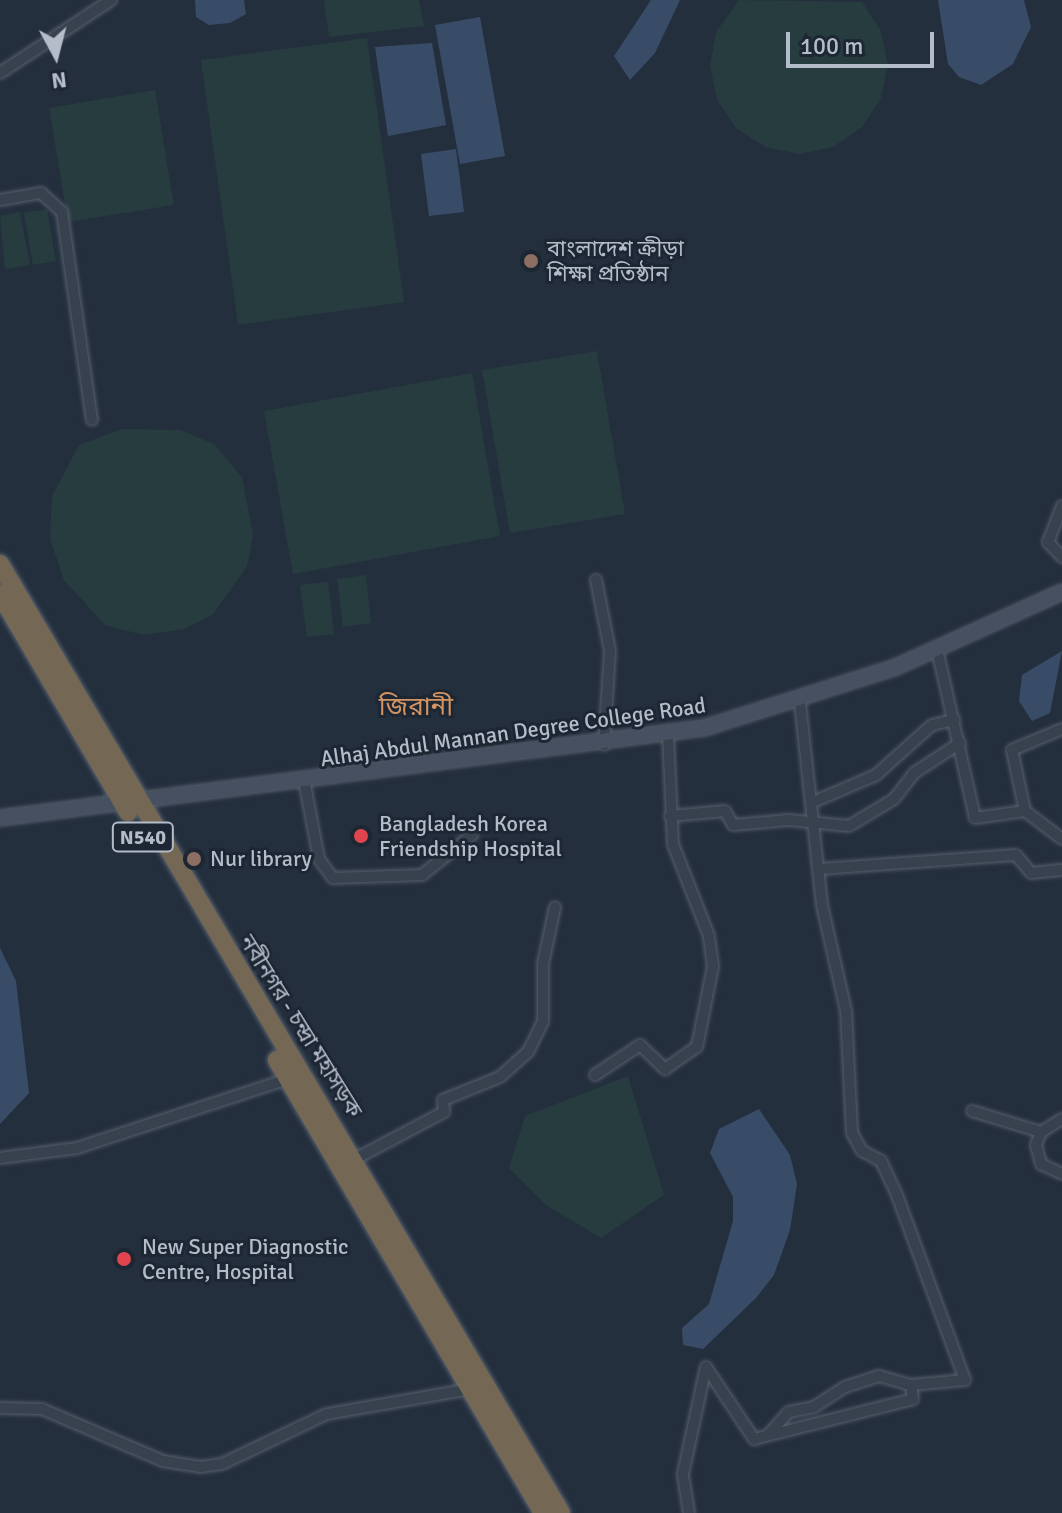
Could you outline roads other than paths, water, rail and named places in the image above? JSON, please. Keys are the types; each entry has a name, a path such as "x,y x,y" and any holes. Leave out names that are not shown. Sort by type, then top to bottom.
{"highway":[{"name":"নবীনগর - চন্দ্রা মহাসড়ক","path":"0,564 132,807"},
{"name":"নবীনগর - চন্দ্রা মহাসড়ক","path":"2,601 132,807 294,1076 543,1513"},
{"name":"নবীনগর - চন্দ্রা মহাসড়ক","path":"294,1076 355,1159 561,1513"}],"street":[{"path":"0,73 111,0"},
{"path":"0,200 41,193 62,212 92,420"},
{"path":"1062,506 1048,542 1062,557"},
{"path":"596,580 610,651 604,745"},
{"name":"Alhaj Abdul Mannan Degree College Road","path":"0,818 132,807 668,734 800,703 937,649 1062,592"},
{"path":"937,649 975,818 1025,811"},
{"path":"767,1435 789,1412 814,1407 845,1387 879,1376 911,1385 965,1380 897,1195 881,1161 862,1151 852,1133 846,1011 819,869 800,703"},
{"path":"813,802 876,775 932,725 954,720"},
{"path":"1062,729 1012,750 1025,811 1062,839"},
{"path":"595,1075 640,1045 665,1069 697,1047 713,966 709,936 673,844 668,734"},
{"path":"670,816 725,811 733,825 861,823 894,799 914,773 960,743"},
{"path":"305,785 319,859 333,878 422,875 473,834"},
{"path":"819,869 1016,855 1031,873 1062,870"},
{"path":"355,1159 444,1112 443,1100 500,1077 528,1052 543,1021 543,964 555,907"},
{"path":"0,1158 77,1148 294,1076"},
{"path":"972,1111 1041,1132 1062,1119"},
{"path":"1041,1132 1041,1164 1062,1174"},
{"path":"689,1513 683,1474 706,1367 754,1439 913,1399 911,1385"},
{"path":"0,1408 42,1409 163,1461 200,1467 222,1464 327,1414 470,1389"}],"water":[{"path":"195,0 244,0 246,14 230,23 209,25 196,17"},
{"path":"651,0 680,0 655,53 630,80 614,56"},
{"path":"938,0 1024,0 1031,27 1013,64 981,85 959,77 948,64"},
{"path":"480,17 505,156 460,164 435,25"},
{"path":"432,43 446,125 388,136 375,47"},
{"path":"456,149 464,212 429,216 421,154"},
{"path":"1062,651 1050,713 1032,721 1019,701 1022,675"},
{"path":"0,948 16,981 29,1093 0,1124"},
{"path":"759,1109 790,1155 797,1184 790,1230 774,1275 756,1298 703,1349 683,1345 682,1328 709,1304 733,1221 733,1197 710,1153 719,1129"}],"place":[{"name":"বাংলাদেশ ক্রীড়া শিক্ষা প্রতিষ্ঠান","path":"531,261"},
{"name":"Bangladesh Korea Friendship Hospital","path":"361,836"},
{"name":"Nur library","path":"194,859"},
{"name":"New Super Diagnostic Centre, Hospital","path":"124,1259"}],"district":[{"name":"জিরানী","path":"416,708"}]}
